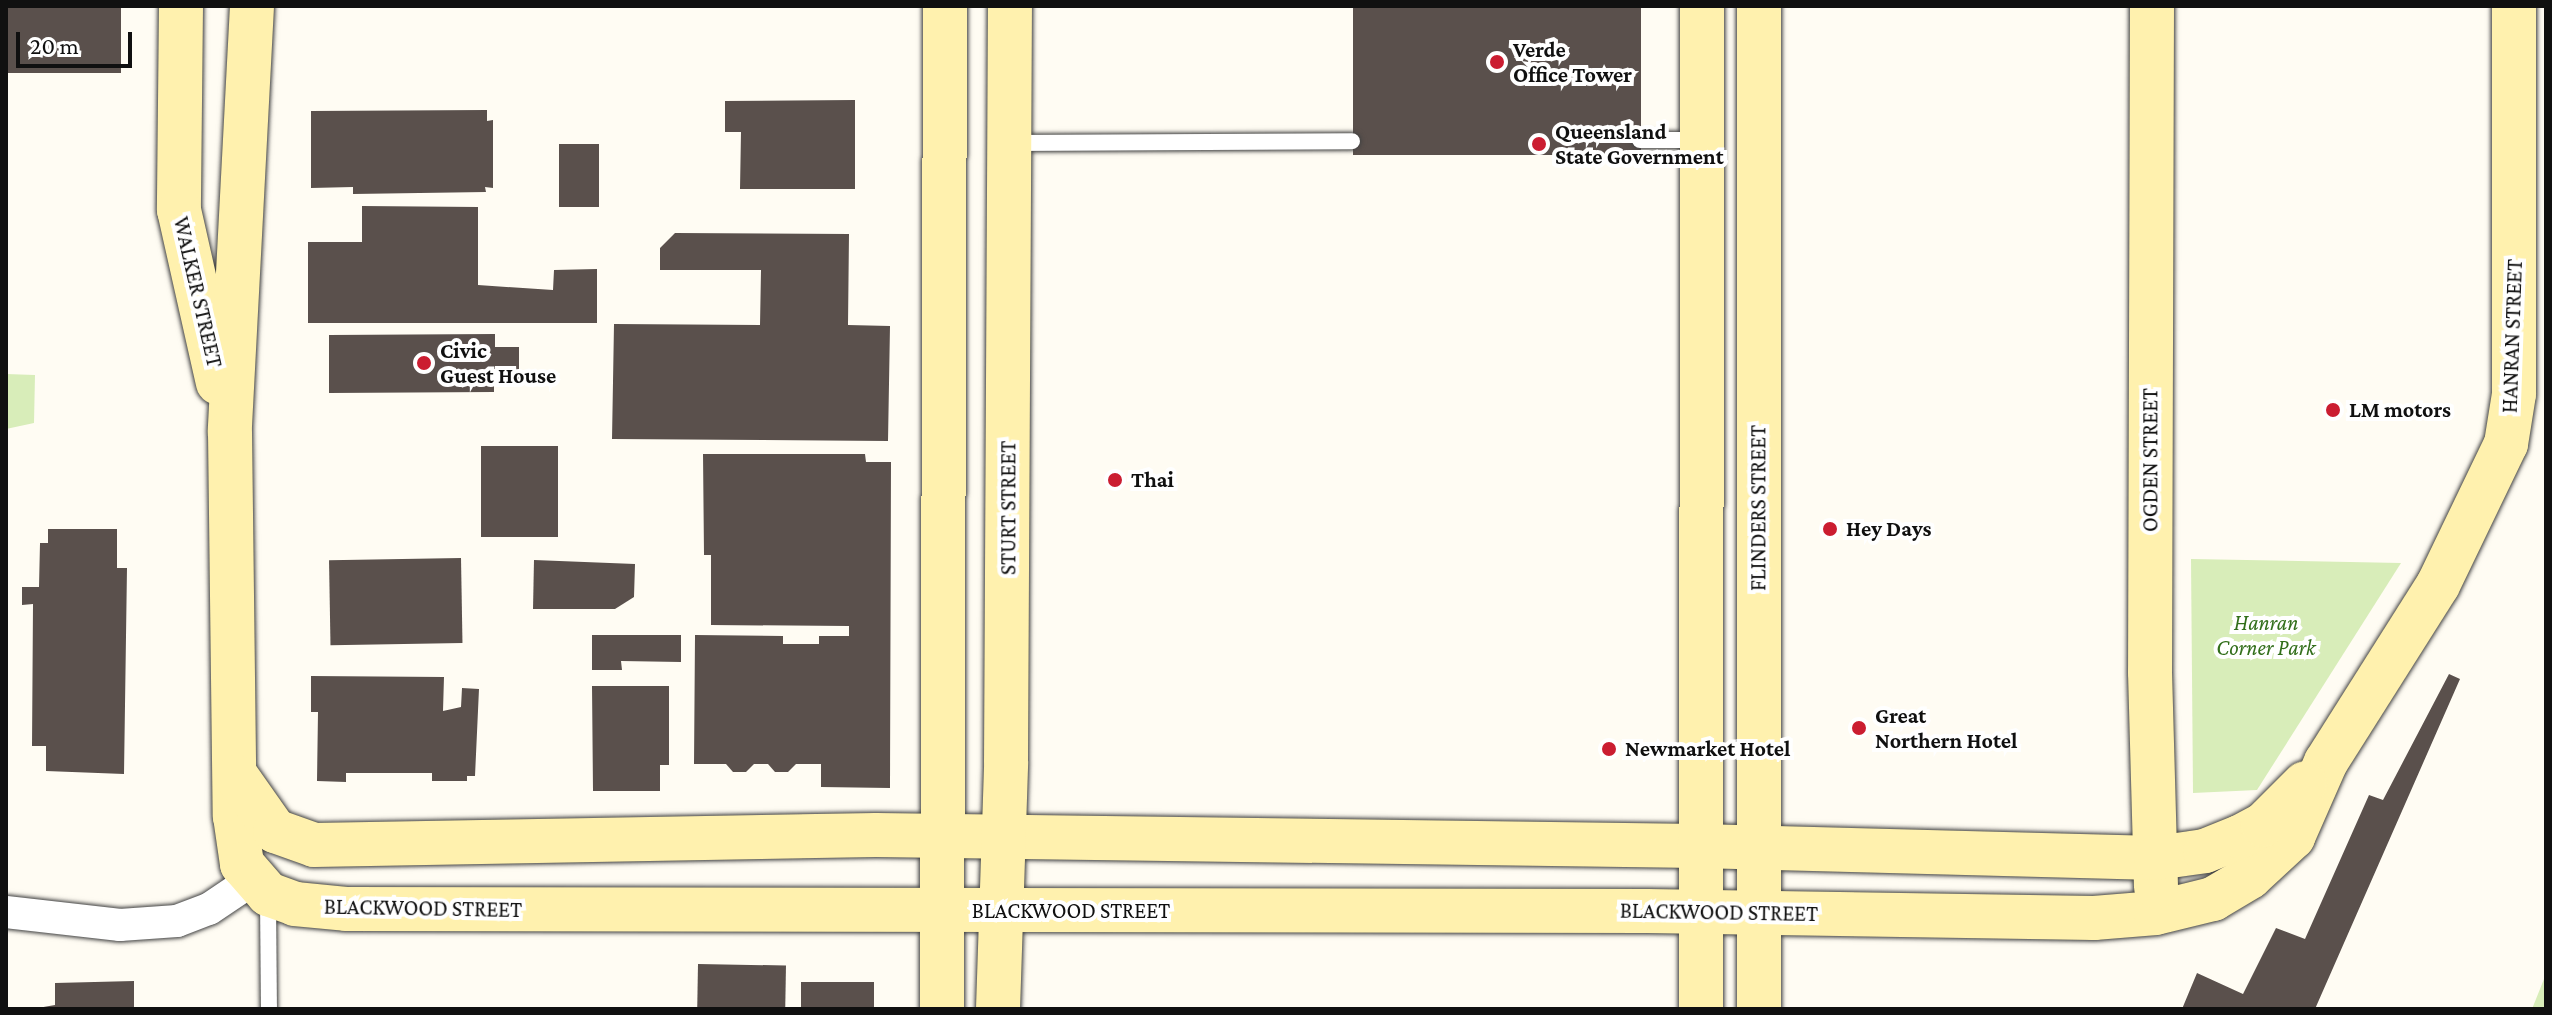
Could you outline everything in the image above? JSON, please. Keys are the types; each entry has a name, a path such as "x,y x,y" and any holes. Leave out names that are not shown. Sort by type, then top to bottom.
{"main road":[{"name":"WALKER STREET","path":"181,6 179,210 230,432"},
{"name":"WALKER STREET","path":"252,6 230,432 237,850 260,887"},
{"path":"942,1009 947,448 945,6"},
{"name":"STURT STREET","path":"998,1009 1011,143 1010,6"},
{"path":"1701,1009 1702,6"},
{"name":"FLINDERS STREET","path":"1759,6 1759,1009"},
{"name":"OGDEN STREET","path":"2152,6 2150,672 2156,913"},
{"name":"HANRAN STREET","path":"2156,913 2213,899 2279,852 2293,837 2326,762 2438,585 2506,444 2514,394 2514,6"},
{"name":"HANRAN STREET","path":"2156,858 2205,851 2263,825 2326,762"},
{"name":"WALKER STREET","path":"237,777 258,814 284,837"},
{"path":"260,887 284,837 302,844 347,844 942,836 1002,840 1699,846 2156,858"},
{"path":"346,909 347,844"},
{"name":"BLACKWOOD STREET","path":"260,887 295,904 346,909 942,913 998,910 1702,911 2094,918 2156,913"}],"street":[{"path":"6,912 120,925 177,921 260,887"}],"lane":[{"path":"1640,140 1702,140"},
{"path":"1011,143 1352,141"},
{"name":"WALKER STREET","path":"260,887 269,1009"}],"green space":[{"path":"6,374 35,375 34,423 6,429"},
{"name":"Hanran Corner Park","path":"2191,559 2401,563 2257,790 2193,793"},
{"path":"2546,974 2546,1009 2532,1009"}],"building":[{"path":"6,6 121,6 121,73 6,73"},
{"name":"Verde Office Tower","path":"1353,6 1641,6 1641,155 1353,155"},
{"path":"855,100 855,189 740,189 741,132 725,132 725,101"},
{"path":"487,110 487,121 493,120 493,188 485,187 486,192 353,194 353,187 311,188 311,111"},
{"path":"559,144 599,144 599,207 559,207"},
{"path":"362,206 478,207 478,285 553,290 554,270 597,269 597,323 308,323 308,242 362,242"},
{"path":"675,233 849,234 848,325 890,326 888,441 612,439 614,324 760,325 761,270 660,270 660,248"},
{"name":"Civic Guest House","path":"495,334 495,347 519,347 519,380 494,381 494,392 329,393 329,335"},
{"path":"481,446 558,446 558,537 481,537"},
{"path":"703,454 865,454 866,462 891,462 890,788 821,787 821,764 796,764 788,772 775,772 768,764 754,764 746,772 733,772 726,764 694,764 695,635 783,636 783,644 819,644 819,636 849,636 849,626 711,625 711,555 704,555"},
{"path":"48,529 117,529 117,568 127,568 124,774 46,771 46,746 32,746 33,604 22,605 22,587 39,587 40,543 48,543"},
{"path":"461,558 462,643 331,645 329,560"},
{"path":"534,560 635,564 634,597 615,609 533,609"},
{"path":"592,635 681,635 681,662 621,661 622,670 592,670"},
{"path":"2449,674 2460,679 2315,1009 2182,1009 2197,973 2243,994 2276,928 2305,939 2369,795 2383,800"},
{"path":"311,676 444,677 443,711 461,707 462,688 479,689 475,776 467,776 467,781 432,781 432,773 346,773 346,782 317,781 318,712 311,712"},
{"path":"592,686 669,686 669,765 660,765 660,791 593,791"},
{"path":"698,964 786,966 785,1009 697,1009"},
{"path":"134,981 134,1009 32,1009 55,1005 55,983"},
{"path":"801,982 874,982 874,1009 801,1009"}],"place":[{"name":"Verde Office Tower","path":"1497,62"},
{"name":"Queensland State Government","path":"1539,144"},
{"name":"Civic Guest House","path":"424,363"},
{"name":"LM motors","path":"2333,410"},
{"name":"Thai","path":"1115,480"},
{"name":"Hey Days","path":"1830,529"},
{"name":"Great Northern Hotel","path":"1859,728"},
{"name":"Newmarket Hotel","path":"1609,749"}]}
